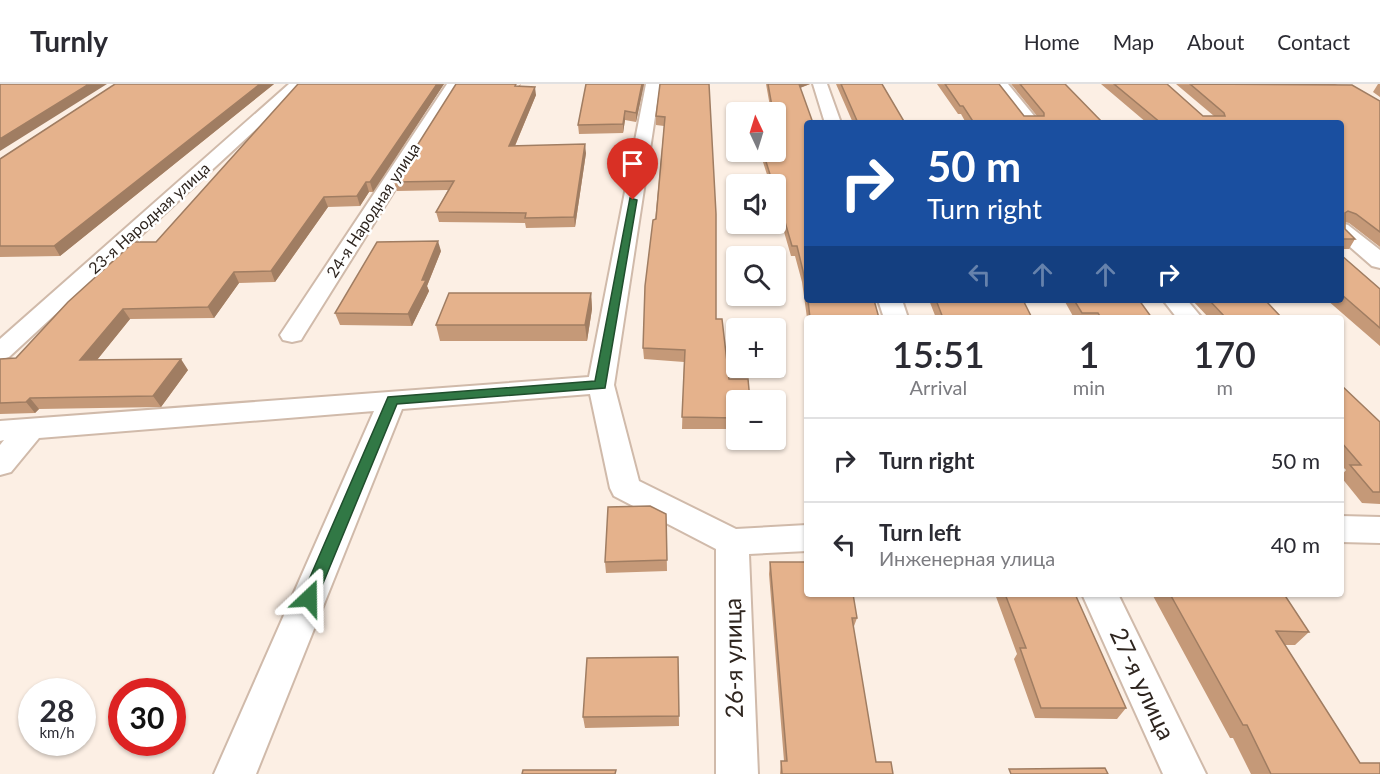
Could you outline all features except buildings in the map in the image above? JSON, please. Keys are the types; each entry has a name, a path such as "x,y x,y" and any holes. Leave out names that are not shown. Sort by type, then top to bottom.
{"street":[{"name":"23-я Народная улица","path":"0,352 298,84"},
{"name":"24-я Народная улица","path":"292,335 454,84"},
{"path":"653,84 601,385 625,488 732,542 804,538"},
{"path":"820,84 832,120"},
{"path":"1000,84 1030,120"},
{"path":"1344,231 1380,261"},
{"path":"1178,303 1188,315"},
{"path":"0,431 601,385"},
{"path":"235,774 392,400"},
{"path":"0,464 31,428"},
{"name":"26-я улица","path":"732,542 737,774"},
{"name":"27-я улица","path":"1101,597 1185,774"}],"route":[{"path":"309,598 392,400 601,385 633,200"}]}
